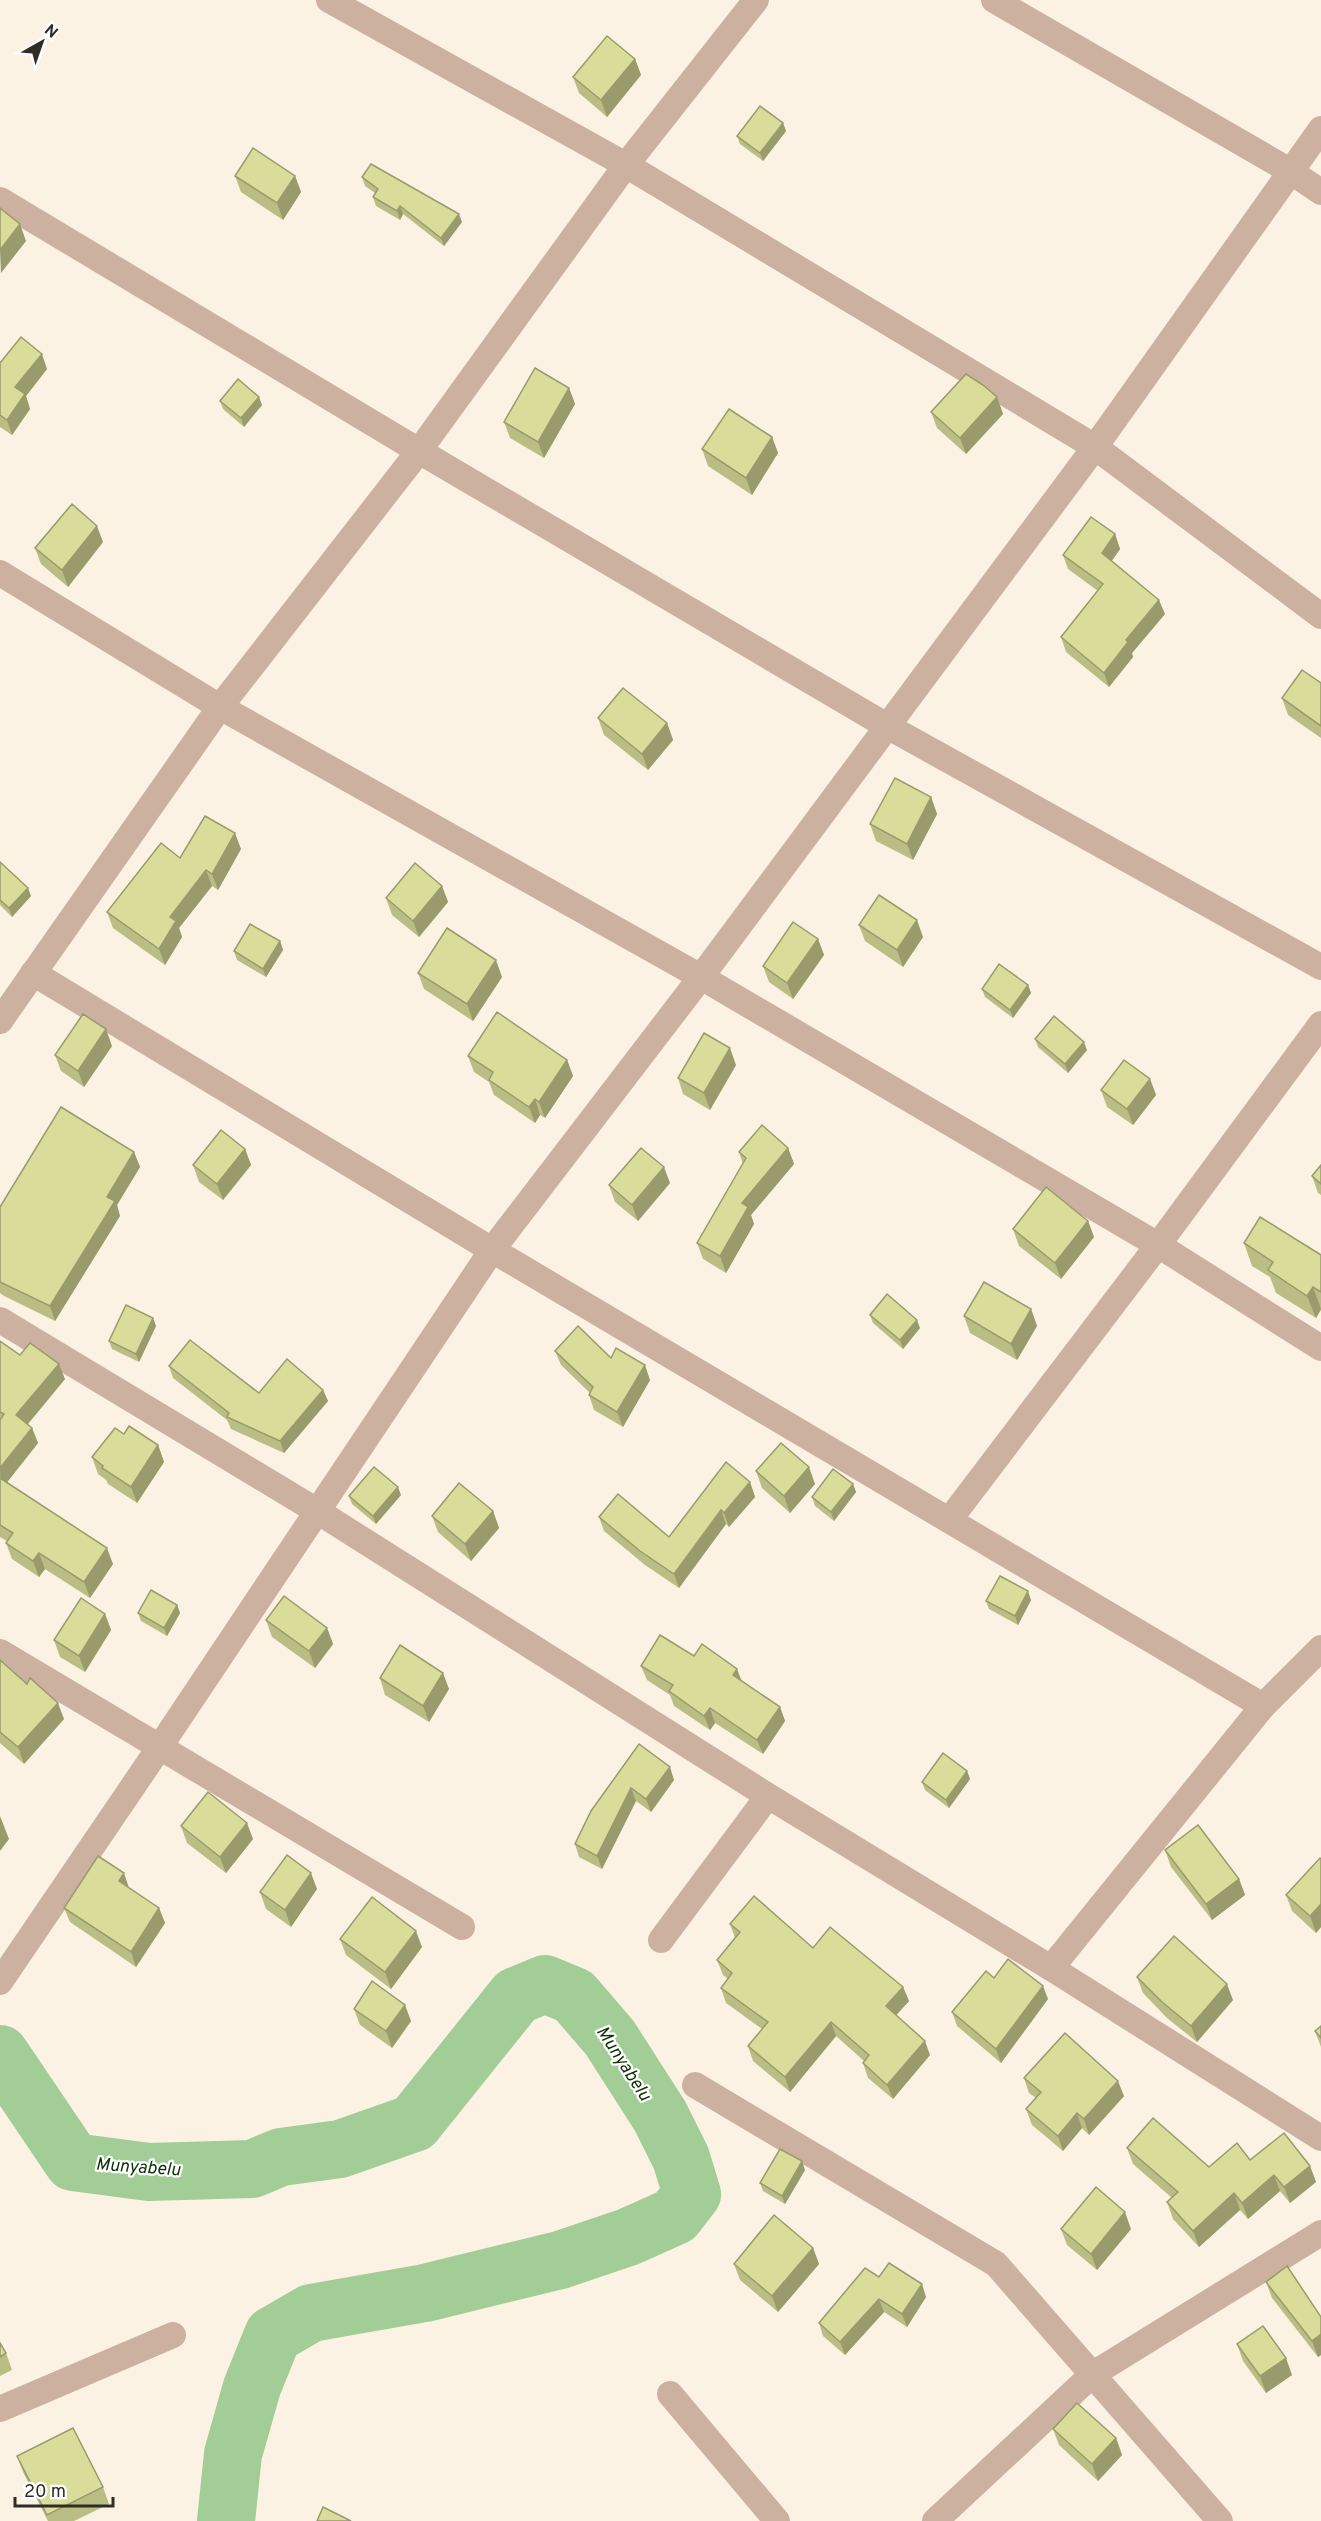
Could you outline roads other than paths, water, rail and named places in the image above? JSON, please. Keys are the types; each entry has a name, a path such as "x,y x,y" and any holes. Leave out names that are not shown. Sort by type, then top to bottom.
{"street":[{"path":"328,0 626,165 1095,447 1321,616"},
{"path":"0,1022 220,707 419,451 626,165 756,0"},
{"path":"994,0 1290,171 1321,192"},
{"path":"0,1982 492,1250 701,977 1095,447 1321,129"},
{"path":"0,200 419,451 887,726 1321,967"},
{"path":"0,573 220,707 701,977 1158,1245 1321,1348"},
{"path":"33,973 492,1250 1263,1706"},
{"path":"950,1520 1158,1245 1321,1024"},
{"path":"0,1320 317,1511 768,1796 1050,1968 1321,2138"},
{"path":"1050,1968 1263,1706 1321,1648"},
{"path":"0,1652 462,1927"},
{"path":"661,1940 768,1796"},
{"path":"695,2085 996,2264 1220,2521"},
{"path":"935,2521 1093,2374 1321,2233"},
{"path":"0,2409 173,2335"},
{"path":"670,2394 777,2521"}],"waterway":[{"name":"Munyabelu","path":"0,2054 73,2162 149,2172 252,2169 281,2157 340,2149 414,2123 516,1996 545,1984 574,1996 610,2038 660,2116 681,2158 692,2194 675,2216 628,2237 560,2260 425,2293 311,2313 273,2335 252,2387 233,2454 226,2521"}]}
